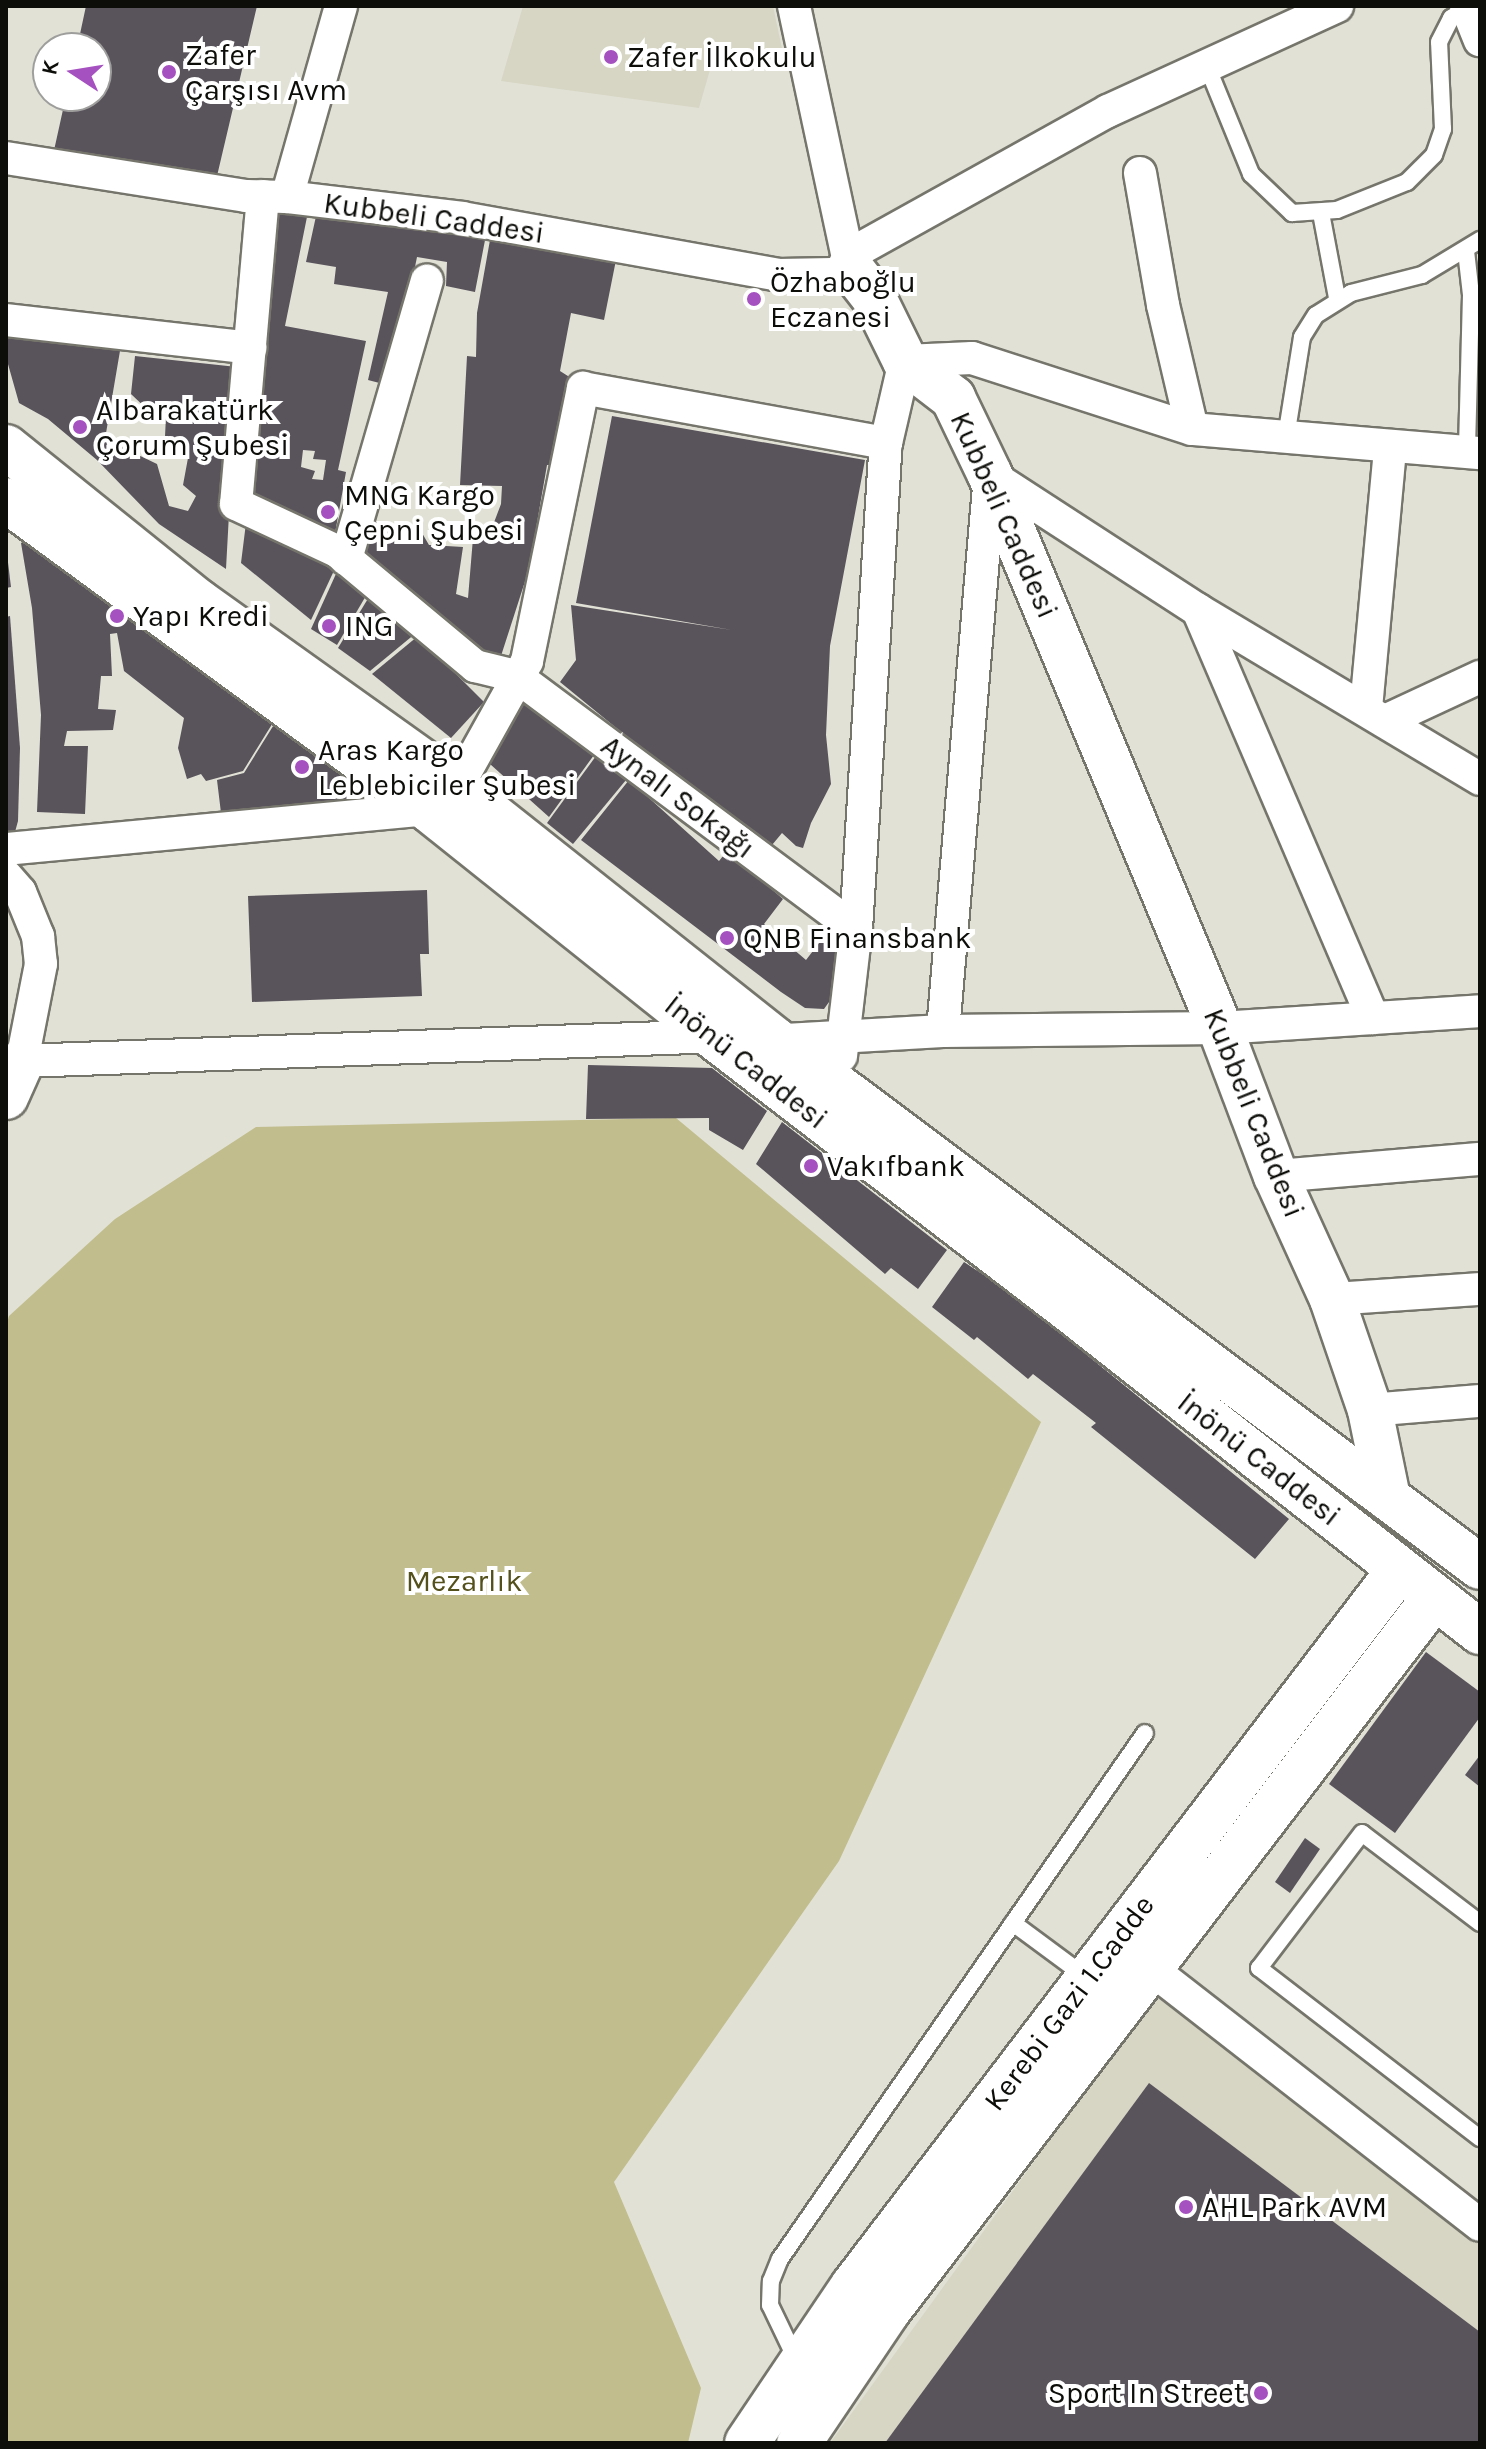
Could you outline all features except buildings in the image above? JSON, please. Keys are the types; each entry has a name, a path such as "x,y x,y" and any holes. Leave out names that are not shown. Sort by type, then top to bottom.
{"street":[{"name":"Aynalı Sokağı","path":"341,6 275,197 250,348 236,504 346,559 475,666 516,676 856,929"},
{"path":"794,6 850,267"},
{"path":"850,267 858,250 1108,111 1337,6"},
{"path":"1466,7 1480,40"},
{"name":"Kubbeli Caddesi","path":"6,158 275,197 462,218 778,275 833,274 850,267 873,296 905,361 953,398 990,475 1220,1028 1276,1176 1332,1299 1370,1410 1388,1498"},
{"path":"1140,173 1163,305 1192,429"},
{"path":"346,559 427,281"},
{"path":"6,320 250,348"},
{"path":"835,1083 845,1037 856,929 886,443 905,361 972,358 1192,429 1474,453"},
{"path":"886,443 583,388 527,661 443,798 7,868 38,936 41,964 14,1079 711,1035 777,1041 943,1031 1220,1028 1480,1011"},
{"name":"İnönü Caddesi","path":"6,447 443,798 711,1035 1086,1323 1480,1632"},
{"path":"1376,714 1390,447"},
{"path":"943,1031 990,475 1198,610 1480,779"},
{"name":"İnönü Caddesi","path":"6,500 443,798 835,1083 1480,1567"},
{"path":"1198,610 1373,1018"},
{"path":"1376,714 1480,677"},
{"path":"1276,1176 1480,1159"},
{"path":"1332,1299 1480,1289"},
{"path":"1370,1410 1480,1401"},
{"name":"Kerebi Gazi 1.Cadde","path":"799,2443 1105,1991 1117,1940 1399,1570"},
{"name":"Kerebi Gazi 1.Cadde","path":"747,2443 863,2274 1105,1991 1150,1968 1434,1598"},
{"path":"1117,1940 1480,2225"}],"lane":[{"path":"1207,66 1251,174 1292,213 1321,213 1352,206 1407,182 1427,166 1443,129 1439,42 1451,18 1466,7"},
{"path":"1321,213 1337,298"},
{"path":"1286,437 1302,337 1316,315 1337,298 1422,275 1480,240"},
{"path":"1466,251 1471,295 1474,453"},
{"path":"799,2366 773,2317 770,2293 775,2270 1145,1733"},
{"path":"1480,1923 1362,1833 1259,1968 1480,2138"},
{"path":"1013,1923 1105,1991"}],"shaded area":[{"name":"Zafer İlkokulu","path":"523,6 773,6 784,58 714,56 699,108 501,81"},
{"name":"AHL Park AVM","path":"1155,1995 1480,2244 1480,2443 830,2443"}],"green space":[{"name":"Mezarlık","path":"676,1118 1041,1422 839,1861 614,2182 701,2388 688,2443 6,2443 6,1326 9,1316 115,1219 256,1127"}],"place":[{"name":"Zafer İlkokulu","path":"611,57"},
{"name":"Zafer Çarşısı Avm","path":"169,72"},
{"name":"Özhaboğlu Eczanesi","path":"754,299"},
{"name":"Albarakatürk Çorum Şubesi","path":"80,427"},
{"name":"MNG Kargo Çepni Şubesi","path":"328,512"},
{"name":"Yapı Kredi","path":"117,616"},
{"name":"ING","path":"329,626"},
{"name":"Aras Kargo Leblebiciler Şubesi","path":"302,767"},
{"name":"QNB Finansbank","path":"727,938"},
{"name":"Vakıfbank","path":"811,1166"},
{"name":"AHL Park AVM","path":"1186,2207"},
{"name":"Sport In Street","path":"1261,2393"}]}
